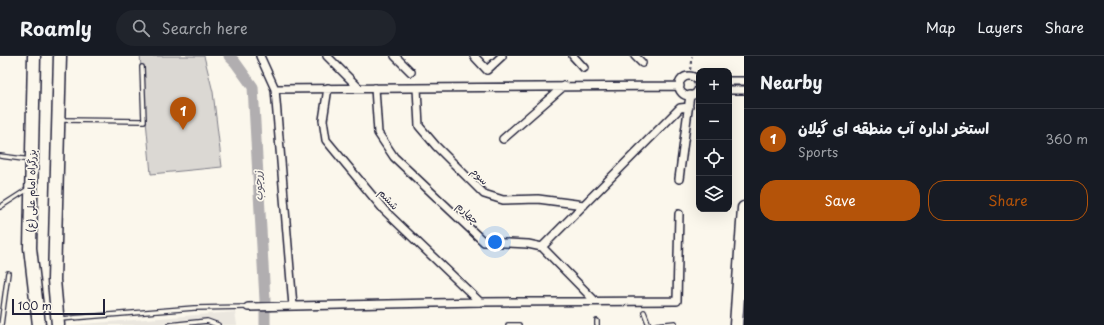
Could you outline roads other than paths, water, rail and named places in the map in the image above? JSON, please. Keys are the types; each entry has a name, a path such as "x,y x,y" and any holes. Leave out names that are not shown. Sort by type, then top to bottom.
{"highway":[{"name":"بزرگراه امام علی (ع)","path":"34,56 30,256 39,325"},
{"path":"58,322 54,280 60,56"},
{"path":"736,325 744,208"}],"street":[{"path":"260,56 275,89 290,306"},
{"path":"327,56 359,88"},
{"path":"395,56 411,72"},
{"path":"474,56 487,70 502,56"},
{"path":"573,56 584,68"},
{"path":"635,56 642,63"},
{"path":"680,86 684,78 690,76 696,80"},
{"path":"732,81 744,81"},
{"path":"503,139 564,86"},
{"path":"275,89 680,86"},
{"path":"680,86 684,94 690,95 696,91"},
{"name":"ششم","path":"328,88 323,120 326,140 384,210 480,302"},
{"name":"چهارم","path":"375,88 378,133 394,157 484,242 528,244 542,247"},
{"name":"سوم","path":"417,88 419,126 436,146 484,194 503,200 538,198 584,205"},
{"path":"732,90 744,90"},
{"path":"679,179 690,95"},
{"path":"595,301 542,247 680,108 689,107"},
{"path":"248,307 480,302 677,301 679,214"}],"lane":[{"path":"58,120 144,121 142,67"},
{"path":"0,156 32,160"},
{"path":"0,206 31,188"},
{"path":"1,325 8,274"},
{"path":"58,322 194,308 248,307"},
{"path":"644,312 650,325"},
{"path":"169,325 207,321 218,325"},
{"path":"657,325 675,323"},
{"path":"508,325 519,325"}],"waterway":[{"name":"زرجوب","path":"229,56 253,87 265,300 265,325"}],"place":[{"name":"استخر اداره آب منطقه ای گیلان","path":"183,130"}]}
